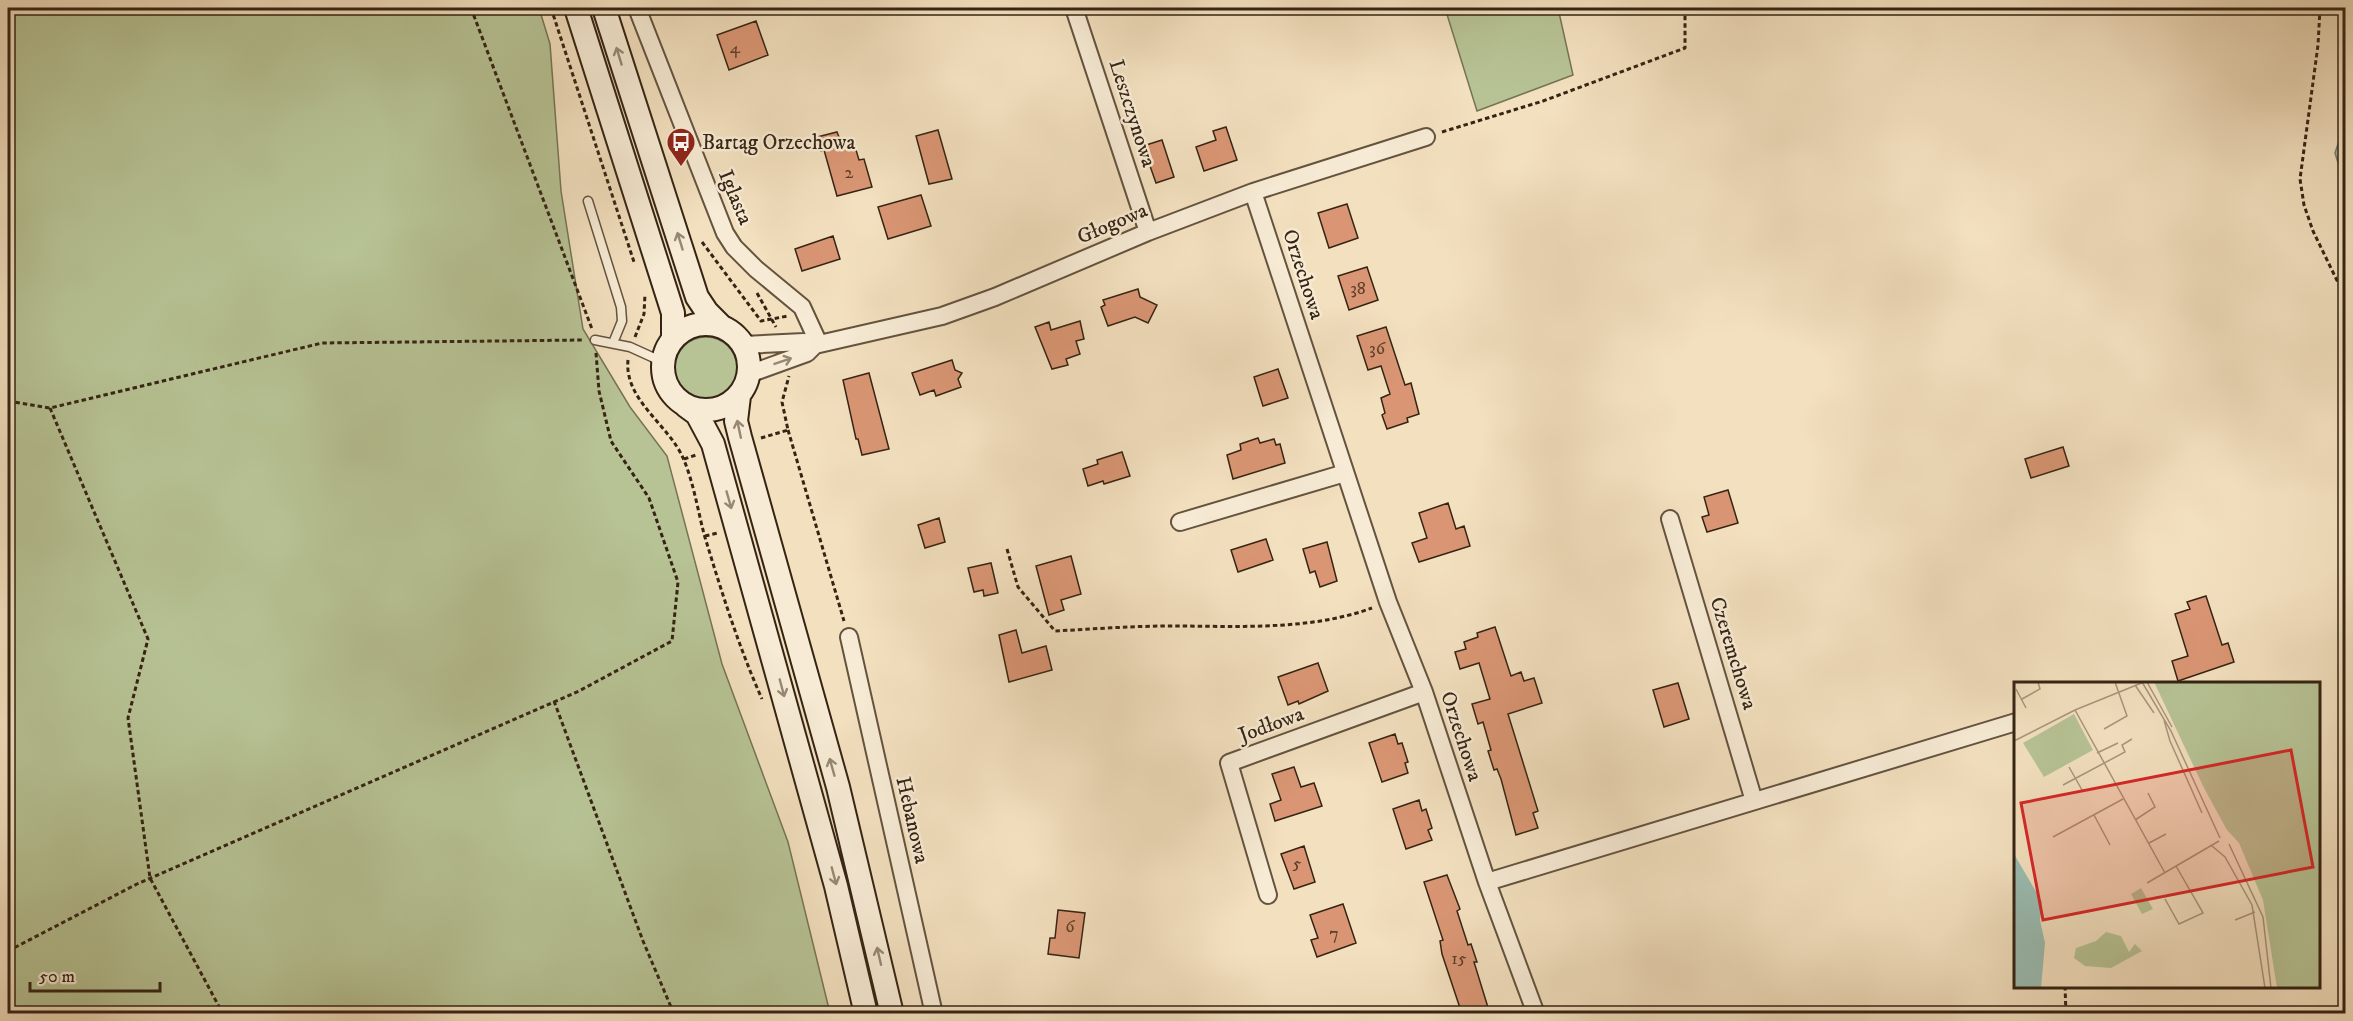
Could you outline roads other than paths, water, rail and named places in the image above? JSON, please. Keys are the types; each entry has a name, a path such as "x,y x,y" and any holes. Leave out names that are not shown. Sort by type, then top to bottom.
{"main road":[{"path":"576,8 673,313 673,339 663,362 668,387 697,414 705,426 715,451 836,886 866,1014"},
{"path":"604,8 697,297 706,312 721,326 734,333 744,345 749,359 749,374 739,396 736,421 838,788 892,1014"},
{"path":"673,339 695,325 721,326"},
{"path":"686,406 708,411 730,404 739,396"}],"street":[{"name":"Iglasta","path":"637,8 724,233 734,247 802,307 817,345"},
{"name":"Leszczynowa","path":"1074,8 1148,232"},
{"name":"Głogowa","path":"749,374 807,353 817,345 942,316 995,297 1148,232 1253,192 1426,137"},
{"name":"Orzechowa","path":"1253,192 1388,602 1424,692 1487,882 1536,1014"},
{"name":"Głogowa","path":"744,345 804,342 817,345"},
{"path":"1180,522 1345,473"},
{"name":"Czeremchowa","path":"1670,519 1754,801"},
{"name":"Hebanowa","path":"849,637 934,1014"},
{"name":"Jodłowa","path":"1268,895 1229,763 1424,692"},
{"path":"1487,882 2014,723"}],"lane":[{"path":"588,201 621,307 622,321 613,343"},
{"path":"595,340 630,347 663,362"}],"water":[{"path":"2345,123 2345,185 2335,153"}],"place":[{"name":"Bartąg Orzechowa","path":"681,168"}]}
